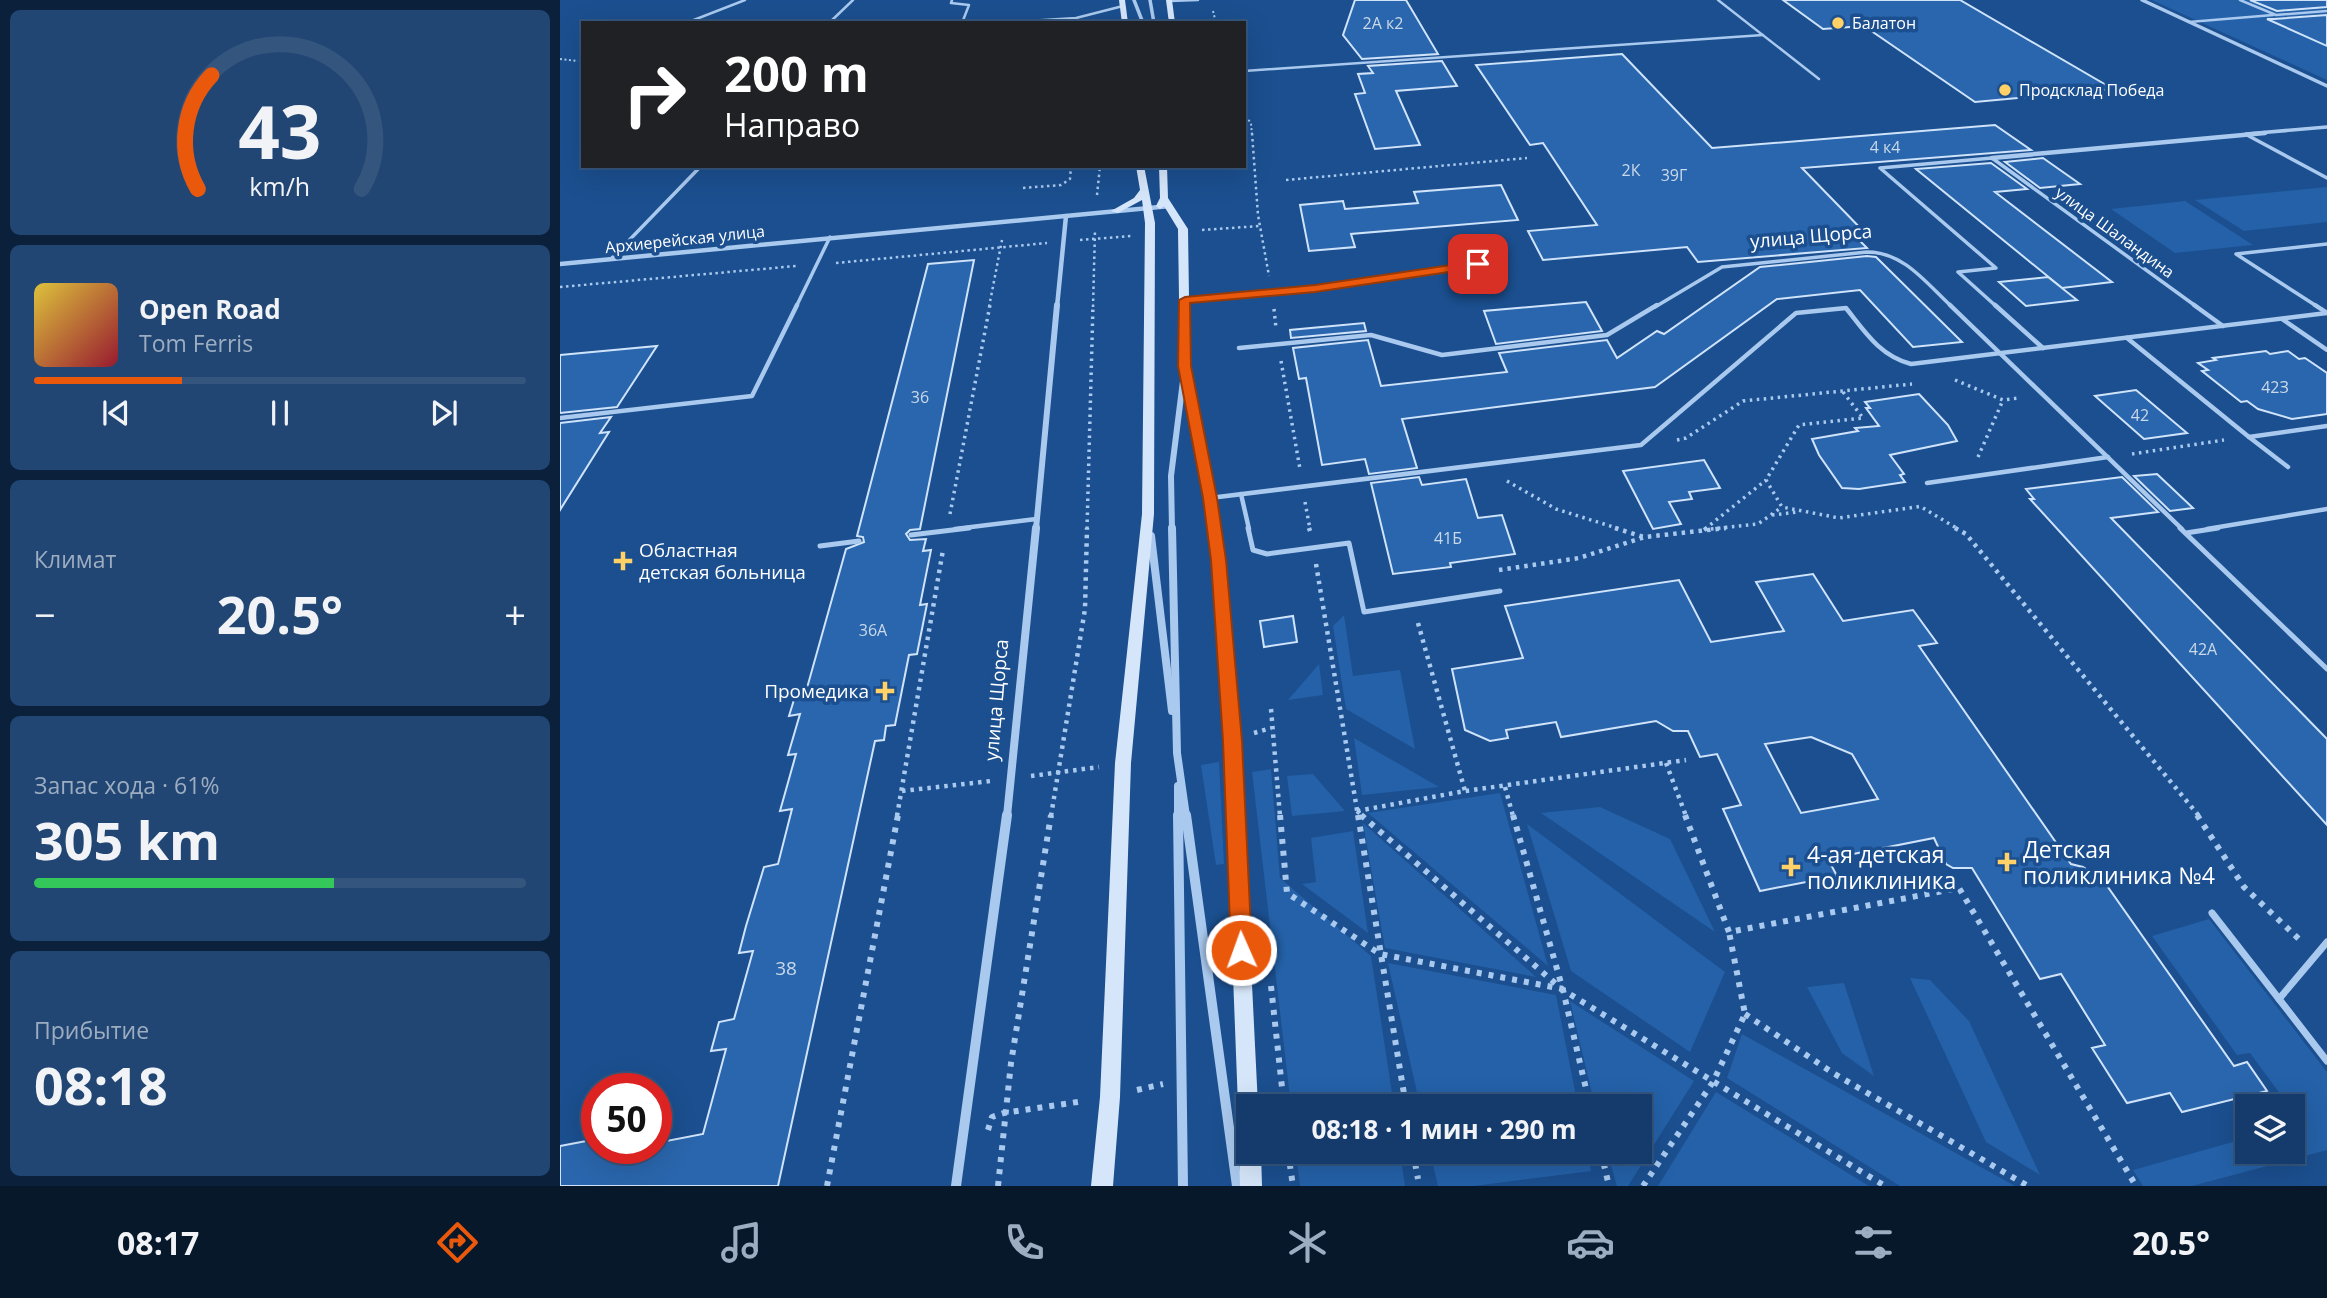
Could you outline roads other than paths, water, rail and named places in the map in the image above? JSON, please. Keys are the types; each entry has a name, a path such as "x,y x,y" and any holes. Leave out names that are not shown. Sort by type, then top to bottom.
{"main road":[{"path":"1170,1 1172,21"},
{"path":"1123,3 1125,21"},
{"path":"1102,1186 1110,1097 1124,763 1148,514 1150,229 1140,168"},
{"path":"1150,229 1164,204 1163,168"},
{"path":"1115,211 1137,200 1146,200"},
{"path":"1164,204 1180,221 1183,232 1185,366 1219,560 1233,741 1248,1094"},
{"path":"1250,1164 1251,1186"}],"street":[{"path":"1134,0 1142,21"},
{"path":"1150,0 1154,21"},
{"path":"2142,0 2327,86"},
{"path":"1992,158 2327,127"},
{"name":"Архиерейская улица","path":"560,264 1115,211 1146,200 1164,204"},
{"name":"улица Щорса","path":"956,1186 1012,779 1066,216"},
{"path":"1183,1186 1171,476 1185,366"},
{"path":"1148,514 1177,753 1237,1186"}],"lane":[{"path":"691,21 745,0"},
{"path":"831,21 853,0"},
{"path":"952,0 951,3 969,5 963,21"},
{"path":"1170,1 1198,0"},
{"path":"1718,0 1819,79"},
{"path":"2240,0 2276,15"},
{"path":"1027,21 1076,18 1123,3"},
{"path":"2189,22 2327,11"},
{"path":"1246,71 1763,35"},
{"path":"2246,135 2327,178"},
{"path":"1992,158 1880,168 1996,268 1958,272 2043,348"},
{"name":"улица Шаландина","path":"1992,158 2223,326"},
{"path":"611,259 645,221 700,168"},
{"path":"560,418 752,396 830,237"},
{"path":"2327,244 2236,254 2327,313"},
{"name":"улица Щорса","path":"1240,348 1371,335 1442,355 1607,335 1722,267 1882,252 1904,261 2327,669"},
{"path":"1185,300 1315,289 1478,264"},
{"path":"1210,498 1641,444 1796,313 1846,308 1882,351 1900,362 1911,363 2327,313"},
{"path":"2282,319 2327,350"},
{"path":"2127,338 2288,467"},
{"path":"2249,437 2327,426"},
{"path":"1927,483 2108,457"},
{"path":"1241,494 1253,550 1267,554 1349,543 1364,612 1500,591"},
{"path":"2186,533 2327,509"},
{"path":"911,535 1036,519"},
{"path":"820,546 859,541"},
{"path":"2213,913 2327,1061"},
{"path":"2279,999 2327,942"}],"place":[{"name":"Балатон","path":"1838,23"},
{"name":"Продсклад Победа","path":"2005,90"},
{"name":"Областная детская больница","path":"623,561"},
{"name":"Промедика","path":"885,691"},
{"name":"Детская поликлиника №4","path":"2007,862"},
{"name":"4-ая детская поликлиника","path":"1791,867"}]}
